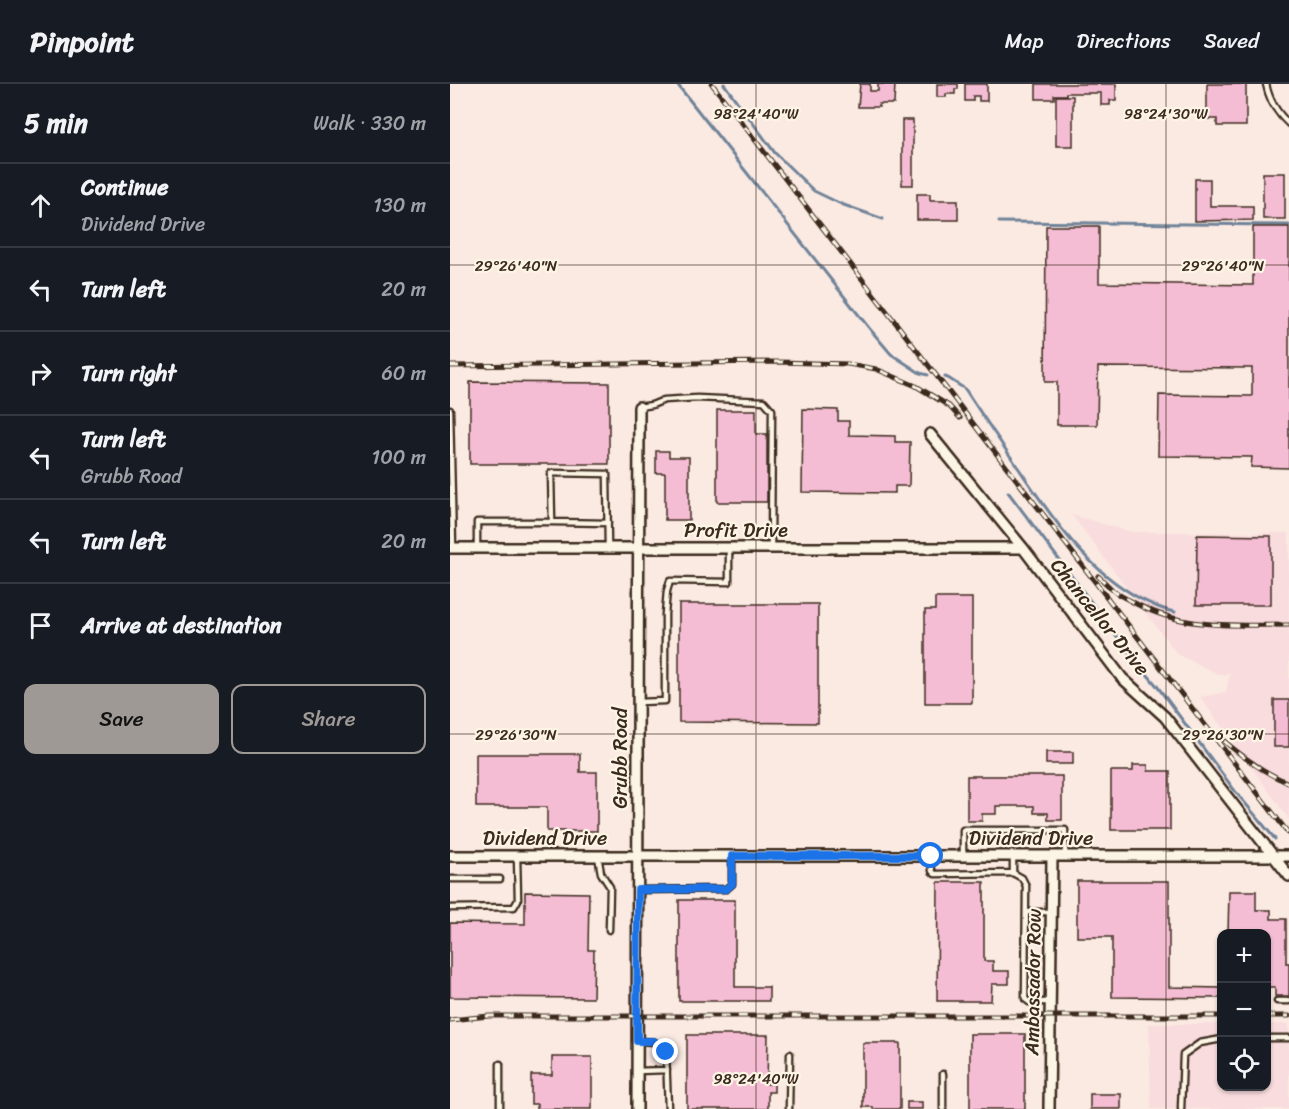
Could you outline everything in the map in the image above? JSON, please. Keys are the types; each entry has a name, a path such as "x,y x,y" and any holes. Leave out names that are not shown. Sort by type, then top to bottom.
{"street":[{"name":"Grubb Road","path":"637,1109 639,407"},
{"name":"Chancellor Drive","path":"930,434 1023,548 1122,678 1165,717 1289,876"},
{"name":"Profit Drive","path":"451,548 1023,548"},
{"name":"Dividend Drive","path":"450,856 1289,856"},
{"name":"Ambassador Row","path":"1049,1109 1052,856"}],"lane":[{"path":"1266,84 1268,94 1279,115 1289,124"},
{"path":"639,407 664,400 697,398 764,401 772,410 771,548"},
{"path":"450,410 451,548"},
{"path":"552,522 551,473 607,474 608,548"},
{"path":"477,548 477,522 608,524"},
{"path":"638,702 665,701 665,614 670,581 729,582 729,548"},
{"path":"963,856 963,830 1065,830 1065,856"},
{"path":"450,908 514,907 518,900 516,856"},
{"path":"598,856 601,873 609,887 609,930"},
{"path":"638,890 726,889 732,884 732,856"},
{"path":"931,856 932,871 935,874 1013,873 1022,878 1026,886 1025,999 1029,1002 1050,1002"},
{"path":"1013,856 1013,873"},
{"path":"450,879 500,879"},
{"path":"1026,912 1051,912"},
{"path":"1278,1001 1289,1001"},
{"path":"1271,1038 1289,1038"},
{"path":"637,1041 654,1041 666,1052 668,1109"},
{"path":"1182,1109 1183,1055 1200,1043 1217,1041"},
{"path":"789,1109 790,1054"},
{"path":"500,1064 500,1109"},
{"path":"637,1071 667,1070"},
{"path":"943,1074 943,1109"}],"shaded area":[{"path":"1072,515 1131,532 1289,533 1289,819 1200,697 1226,692 1230,674 1218,674 1177,654"},
{"path":"1149,1024 1217,1024 1217,1091 1271,1091 1271,1024 1289,1024 1289,1109 1151,1109"}],"building":[{"path":"860,84 870,84 870,91 878,91 878,84 895,84 894,104 858,107"},
{"path":"937,84 958,84 958,89 955,89 955,94 937,97"},
{"path":"965,84 987,84 987,101 979,101 979,96 973,96 973,101 965,101"},
{"path":"1036,84 1116,84 1116,100 1110,100 1110,105 1101,105 1101,93 1066,93 1066,95 1054,95 1054,99 1036,99"},
{"path":"1207,84 1246,84 1246,126 1217,126 1217,119 1207,119"},
{"path":"1056,96 1073,96 1073,146 1056,146"},
{"path":"902,120 913,120 913,185 902,185"},
{"path":"1263,173 1285,173 1285,219 1263,219"},
{"path":"1195,179 1210,179 1210,206 1253,206 1253,220 1195,221"},
{"path":"917,194 930,194 930,200 958,200 958,220 917,220"},
{"path":"1046,226 1099,226 1099,283 1253,285 1253,227 1289,227 1289,468 1251,467 1252,457 1158,456 1159,395 1252,396 1252,368 1098,367 1097,425 1057,425 1057,382 1045,382"},
{"path":"470,382 609,383 609,464 470,464"},
{"path":"803,409 838,410 838,421 849,421 849,435 895,436 895,442 910,442 909,486 895,486 895,493 802,492"},
{"path":"717,410 756,410 756,434 767,434 767,502 717,502"},
{"path":"656,451 669,451 669,457 689,457 689,520 665,520 665,473 656,473"},
{"path":"1197,535 1271,536 1271,605 1196,605"},
{"path":"935,598 972,598 972,703 925,703 925,610 935,610"},
{"path":"679,604 818,604 818,723 679,722"},
{"path":"1274,700 1289,700 1289,747 1274,747"},
{"path":"1046,752 1073,752 1073,764 1046,764"},
{"path":"476,754 580,754 580,772 597,772 597,831 547,831 547,807 476,807"},
{"path":"1133,765 1148,765 1148,771 1170,771 1170,830 1111,830 1111,771 1133,771"},
{"path":"967,776 1062,776 1062,820 1048,820 1048,813 1034,813 1034,806 996,806 996,814 982,814 982,821 967,821"},
{"path":"1077,881 1169,881 1169,987 1217,988 1217,998 1112,997 1112,937 1077,937"},
{"path":"938,882 984,882 984,961 993,961 993,971 1009,971 1009,984 992,984 991,1001 937,1001"},
{"path":"1229,891 1256,891 1256,910 1271,910 1271,919 1286,919 1289,996 1275,996 1275,987 1271,987 1271,929 1228,929"},
{"path":"525,892 589,893 588,950 594,950 593,998 450,997 450,923 525,924"},
{"path":"679,900 735,900 735,987 769,987 769,1001 679,1001"},
{"path":"970,1034 1025,1034 1025,1109 970,1109"},
{"path":"687,1035 768,1035 767,1084 774,1084 774,1092 768,1092 768,1109 687,1109"},
{"path":"863,1043 900,1043 900,1109 863,1107"},
{"path":"552,1057 592,1057 592,1109 537,1109 537,1104 531,1104 531,1075 552,1075"},
{"path":"1090,1094 1121,1094 1121,1109 1090,1109"},
{"path":"907,1102 922,1102 922,1109 907,1109"}],"waterway":[{"path":"677,84 891,354 920,373 928,375"},
{"path":"724,84 775,153 814,191 841,204 883,219"},
{"path":"999,222 1289,225"},
{"path":"945,377 965,389 1043,504 1087,557 1121,587 1162,609 1175,612"},
{"path":"1008,492 1235,791 1275,839"}],"railway":[{"path":"712,84 1289,834"},
{"path":"450,366 779,362 848,364 876,369 916,386 949,406 960,418"},
{"path":"1098,576 1119,595 1169,617 1208,624 1289,625"},
{"path":"1224,741 1255,765 1289,783"},
{"path":"450,1020 489,1016 1217,1016"},
{"path":"1271,1016 1289,1016"}],"route":[{"path":"666,1052 654,1041 637,1041 638,890 726,889 732,884 732,856 931,856"}]}
